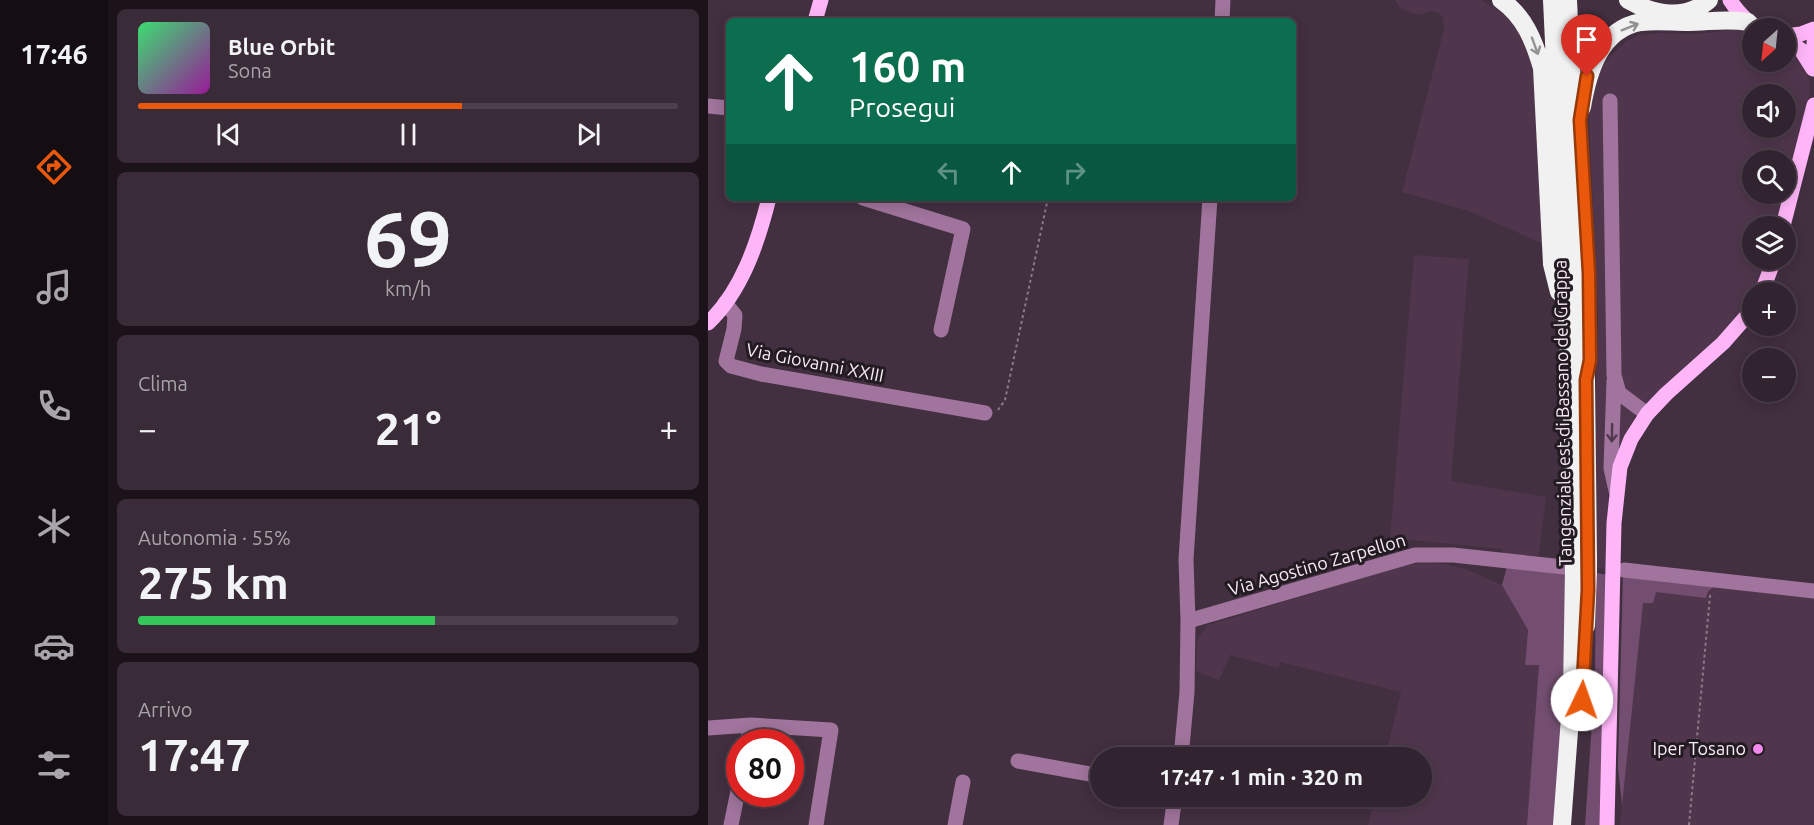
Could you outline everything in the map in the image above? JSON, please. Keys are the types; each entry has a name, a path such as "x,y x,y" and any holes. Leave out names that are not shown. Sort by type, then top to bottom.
{"highway":[{"path":"1501,0 1512,8 1534,40 1542,68 1552,264 1559,296 1568,316"},
{"name":"Tangenziale est di Bassano del Grappa","path":"1552,0 1578,564 1580,766 1573,825"},
{"name":"Tangenziale est di Bassano del Grappa","path":"1562,825 1572,691 1586,380 1568,0"},
{"path":"1628,0 1653,11 1673,15 1696,9 1709,0"},
{"path":"1586,380 1590,360 1589,273 1580,120 1587,76 1599,52 1618,32 1628,26 1642,22 1742,22"}],"main road":[{"path":"816,18 820,0"},
{"path":"1730,0 1747,18"},
{"path":"1796,35 1814,29"},
{"path":"1814,42 1814,70"},
{"path":"1796,46 1814,70"},
{"path":"1786,216 1814,105"},
{"path":"708,323 725,303 751,255 768,201"},
{"path":"1607,825 1616,492 1620,467 1627,448 1647,414 1666,394 1724,343 1742,322"}],"street":[{"path":"1222,18 1223,0"},
{"path":"1610,101 1614,375 1611,468 1616,492"},
{"path":"708,106 726,108"},
{"path":"873,201 963,229 940,330"},
{"path":"1182,747 1186,710 1188,621 1186,559 1210,201"},
{"name":"Via Giovanni XXIII","path":"725,303 735,315 726,361 731,366 761,374 985,413"},
{"path":"1614,375 1619,393 1647,414"},
{"name":"Via Agostino Zarpellon","path":"1188,621 1415,555 1454,555 1578,564"},
{"path":"1624,570 1814,591"},
{"path":"708,728 751,725 831,730 816,825"},
{"path":"750,729 751,725"},
{"path":"1018,761 1090,774"},
{"path":"955,825 963,782"},
{"path":"731,825 735,807"},
{"path":"1171,825 1173,807"}],"path":[{"path":"985,413 999,410 1005,400 1047,201"},
{"path":"1689,825 1710,596 1717,592"}],"shaded area":[{"path":"1395,0 1481,0 1504,14 1519,29 1540,75 1550,247 1469,211 1402,192 1445,25 1442,24 1444,18 1438,13 1431,11 1419,15 1412,13 1400,8"},
{"path":"1742,29 1742,72 1796,72 1796,54 1804,61 1810,83 1808,107 1796,152 1796,150 1742,150 1742,204 1782,204 1779,216 1742,216 1742,270 1764,270 1759,282 1742,282 1742,312 1734,324 1634,419 1622,443 1607,444 1608,498 1611,498 1609,570 1596,568 1595,418 1598,317 1588,98 1594,77 1603,62 1628,40 1639,35 1696,34"},
{"path":"1414,255 1469,259 1451,481 1546,497 1538,561 1503,554 1502,549 1390,538"},
{"path":"1421,563 1445,564 1465,569 1502,585 1528,630 1525,664 1539,665 1527,825 1368,825 1372,807 1432,807 1432,747 1387,747 1401,692 1280,662 1279,668 1230,655 1219,680 1196,671 1197,640 1208,625 1401,566"},
{"path":"1508,563 1565,571 1566,663 1556,825 1527,825 1539,665 1525,665 1528,630 1502,585"},
{"path":"1596,573 1609,575 1600,825 1585,825 1595,679"},
{"path":"1623,574 1814,598 1814,825 1620,825 1622,805 1618,767"},
{"path":"1623,574 1715,586 1708,591 1706,598 1656,592 1653,603 1643,603 1622,805 1618,767"}],"place":[{"name":"Iper Tosano","path":"1758,749"}],"route":[{"path":"1582,700 1588,590 1586,380 1589,372 1590,335 1589,273 1580,120 1587,76"}]}
